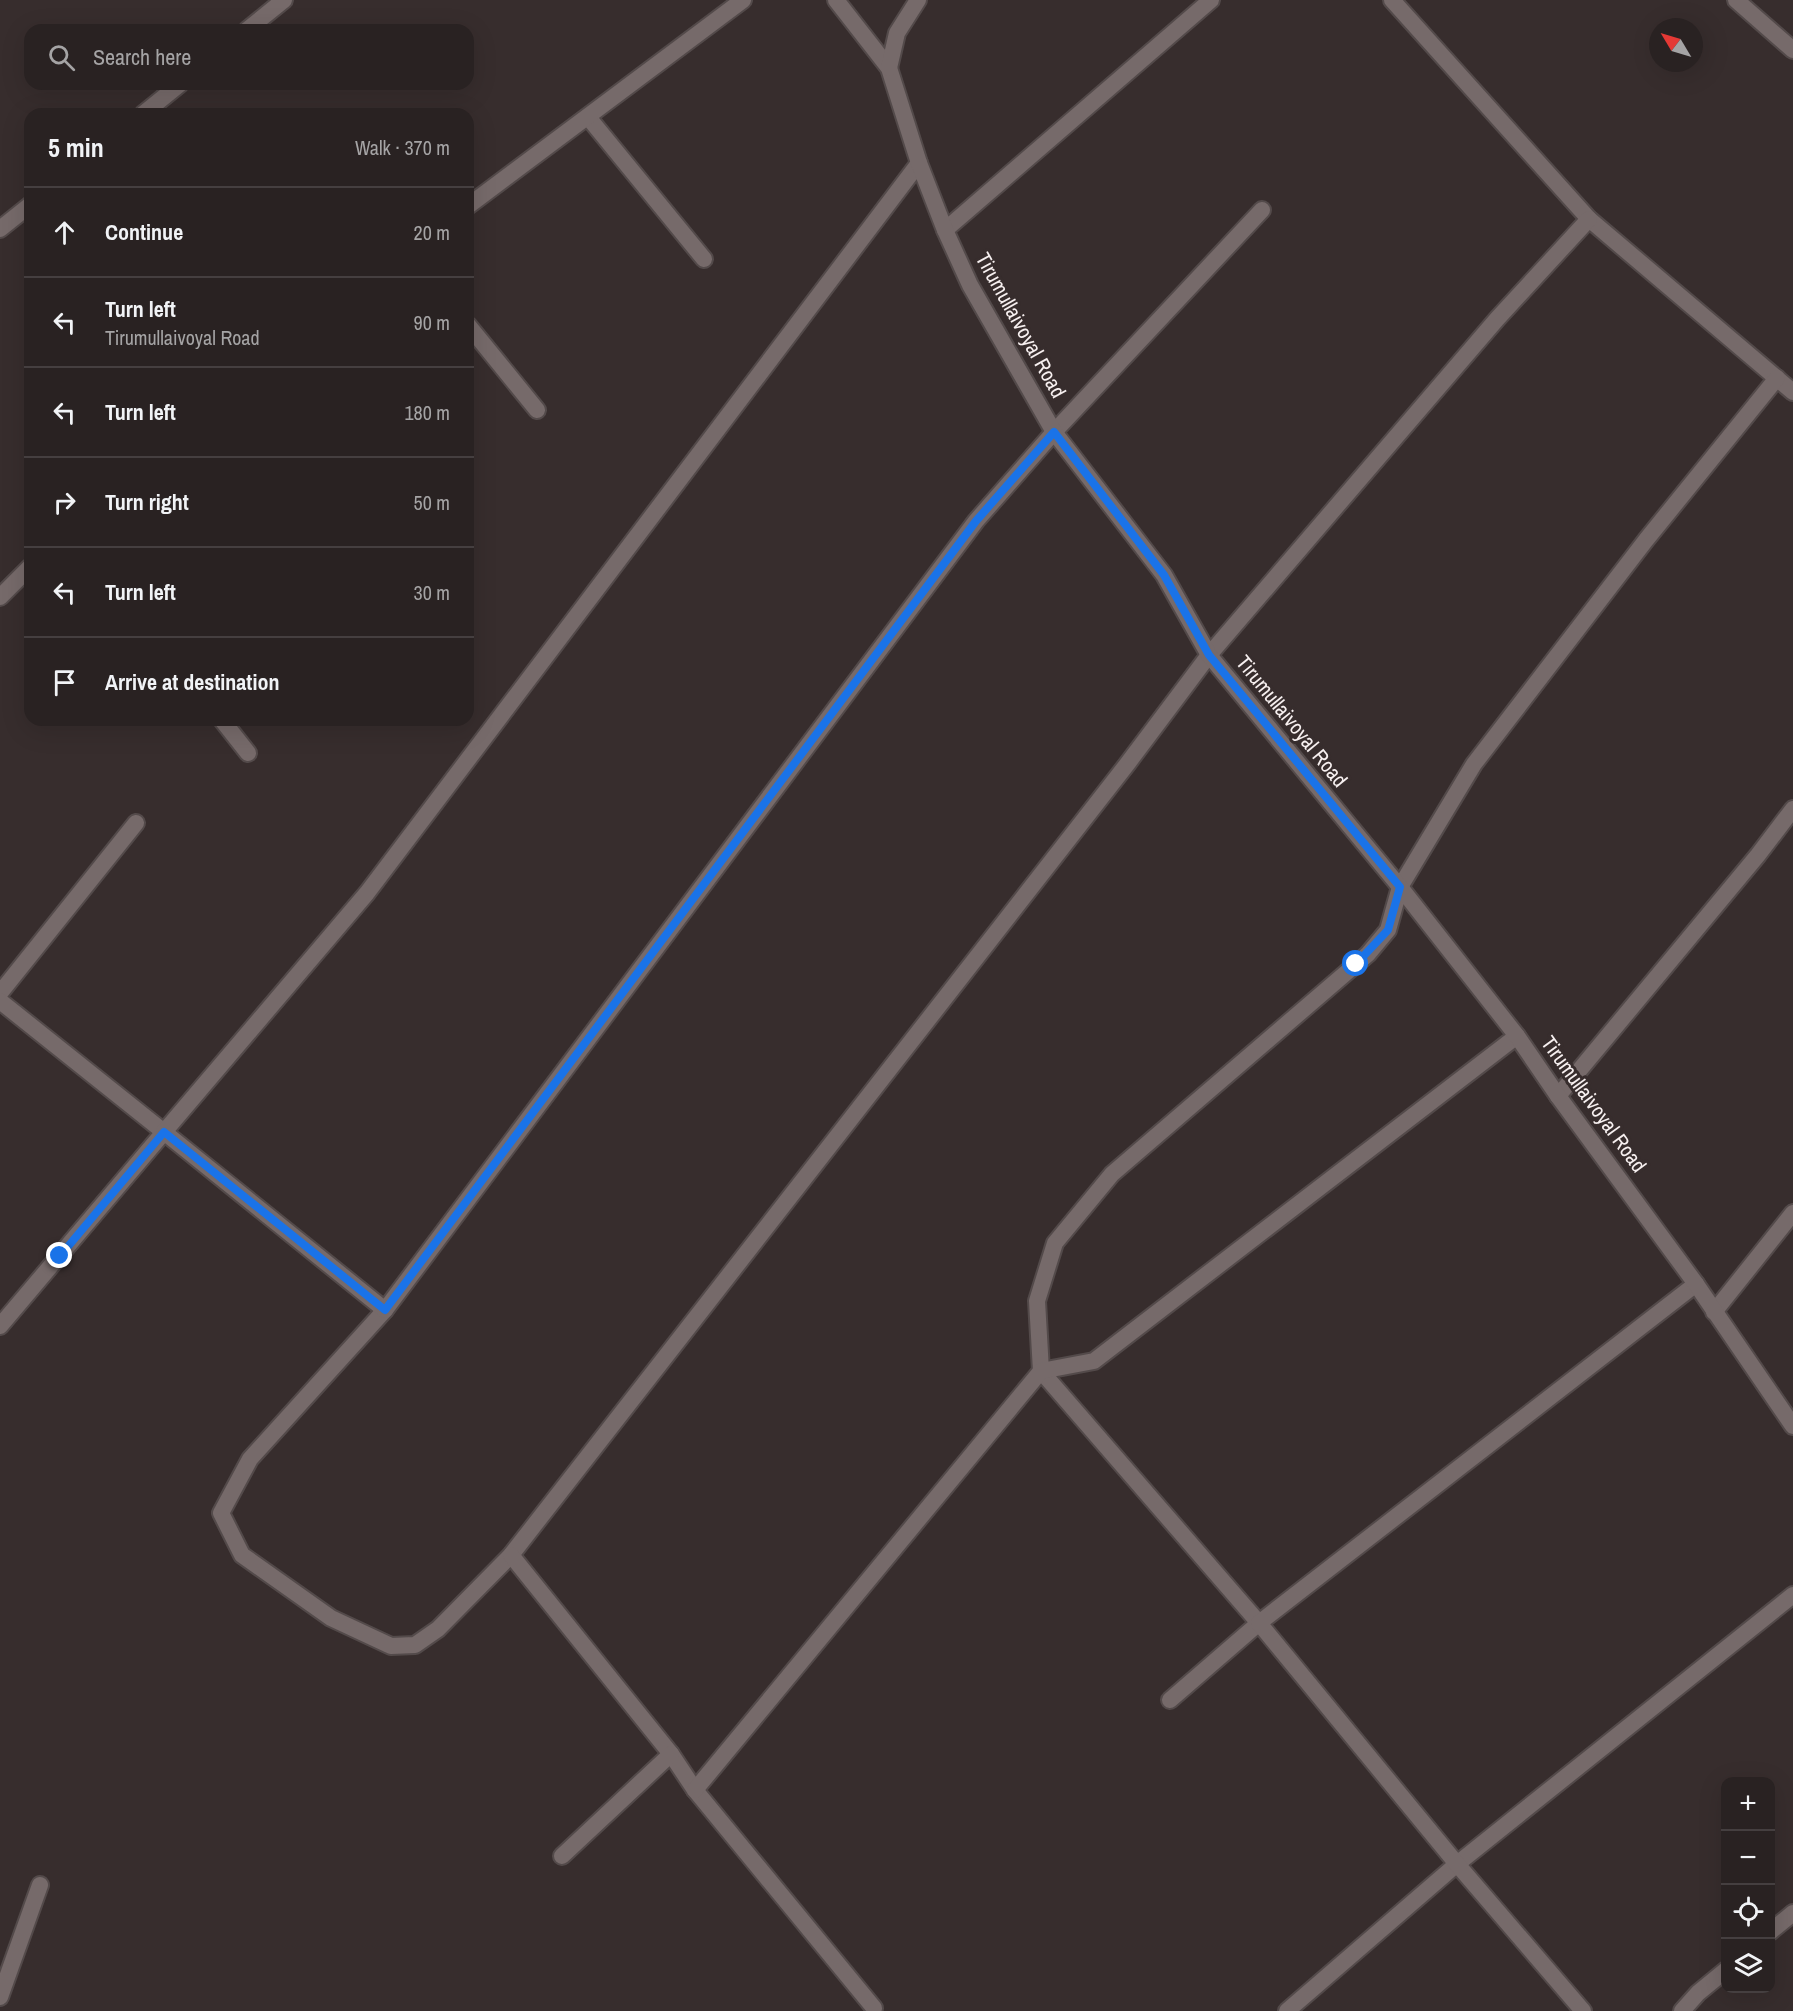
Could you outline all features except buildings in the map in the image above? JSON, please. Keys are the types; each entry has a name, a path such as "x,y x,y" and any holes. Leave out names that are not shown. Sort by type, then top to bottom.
{"street":[{"path":"254,24 284,0"},
{"path":"474,202 743,0"},
{"name":"Tirumullaivoyal Road","path":"836,0 889,68 945,230 970,285 1054,432 1164,575 1209,655 1400,887 1517,1036 1695,1284 1793,1426"},
{"path":"889,68 897,33 918,0"},
{"path":"945,230 1211,0"},
{"path":"1392,0 1589,219 1793,392"},
{"path":"1736,0 1793,50"},
{"path":"150,108 173,90"},
{"path":"588,117 704,260"},
{"path":"0,1326 368,894 920,163"},
{"path":"0,229 24,210"},
{"path":"1262,210 1054,432 976,521 385,1310 250,1459 221,1513 242,1555 331,1618 391,1646 415,1645 438,1629 511,1555 1128,763 1209,655 1497,319 1589,219"},
{"path":"474,332 537,410"},
{"path":"1583,2011 1457,1864 1259,1623 1041,1371 1037,1302 1055,1243 1112,1174 1368,954 1388,930 1400,887 1474,764 1646,540 1777,378"},
{"path":"0,597 24,573"},
{"path":"227,726 248,753"},
{"path":"1558,1096 1758,855 1793,809"},
{"path":"0,993 136,823"},
{"path":"0,1002 385,1310"},
{"path":"695,1790 1041,1371 1094,1361 1517,1036"},
{"path":"1714,1312 1793,1213"},
{"path":"1170,1700 1259,1623 1695,1284"},
{"path":"511,1555 671,1754 695,1790 874,2010"},
{"path":"1287,2011 1457,1864 1793,1595"},
{"path":"562,1856 671,1754"},
{"path":"0,1997 40,1885"},
{"path":"1775,1928 1793,1913"},
{"path":"1682,2011 1698,1993 1721,1973"}],"route":[{"path":"60,1256 164,1132 385,1310 976,521 1054,432 1164,575 1209,655 1400,887 1388,930 1368,954 1356,964"}]}
